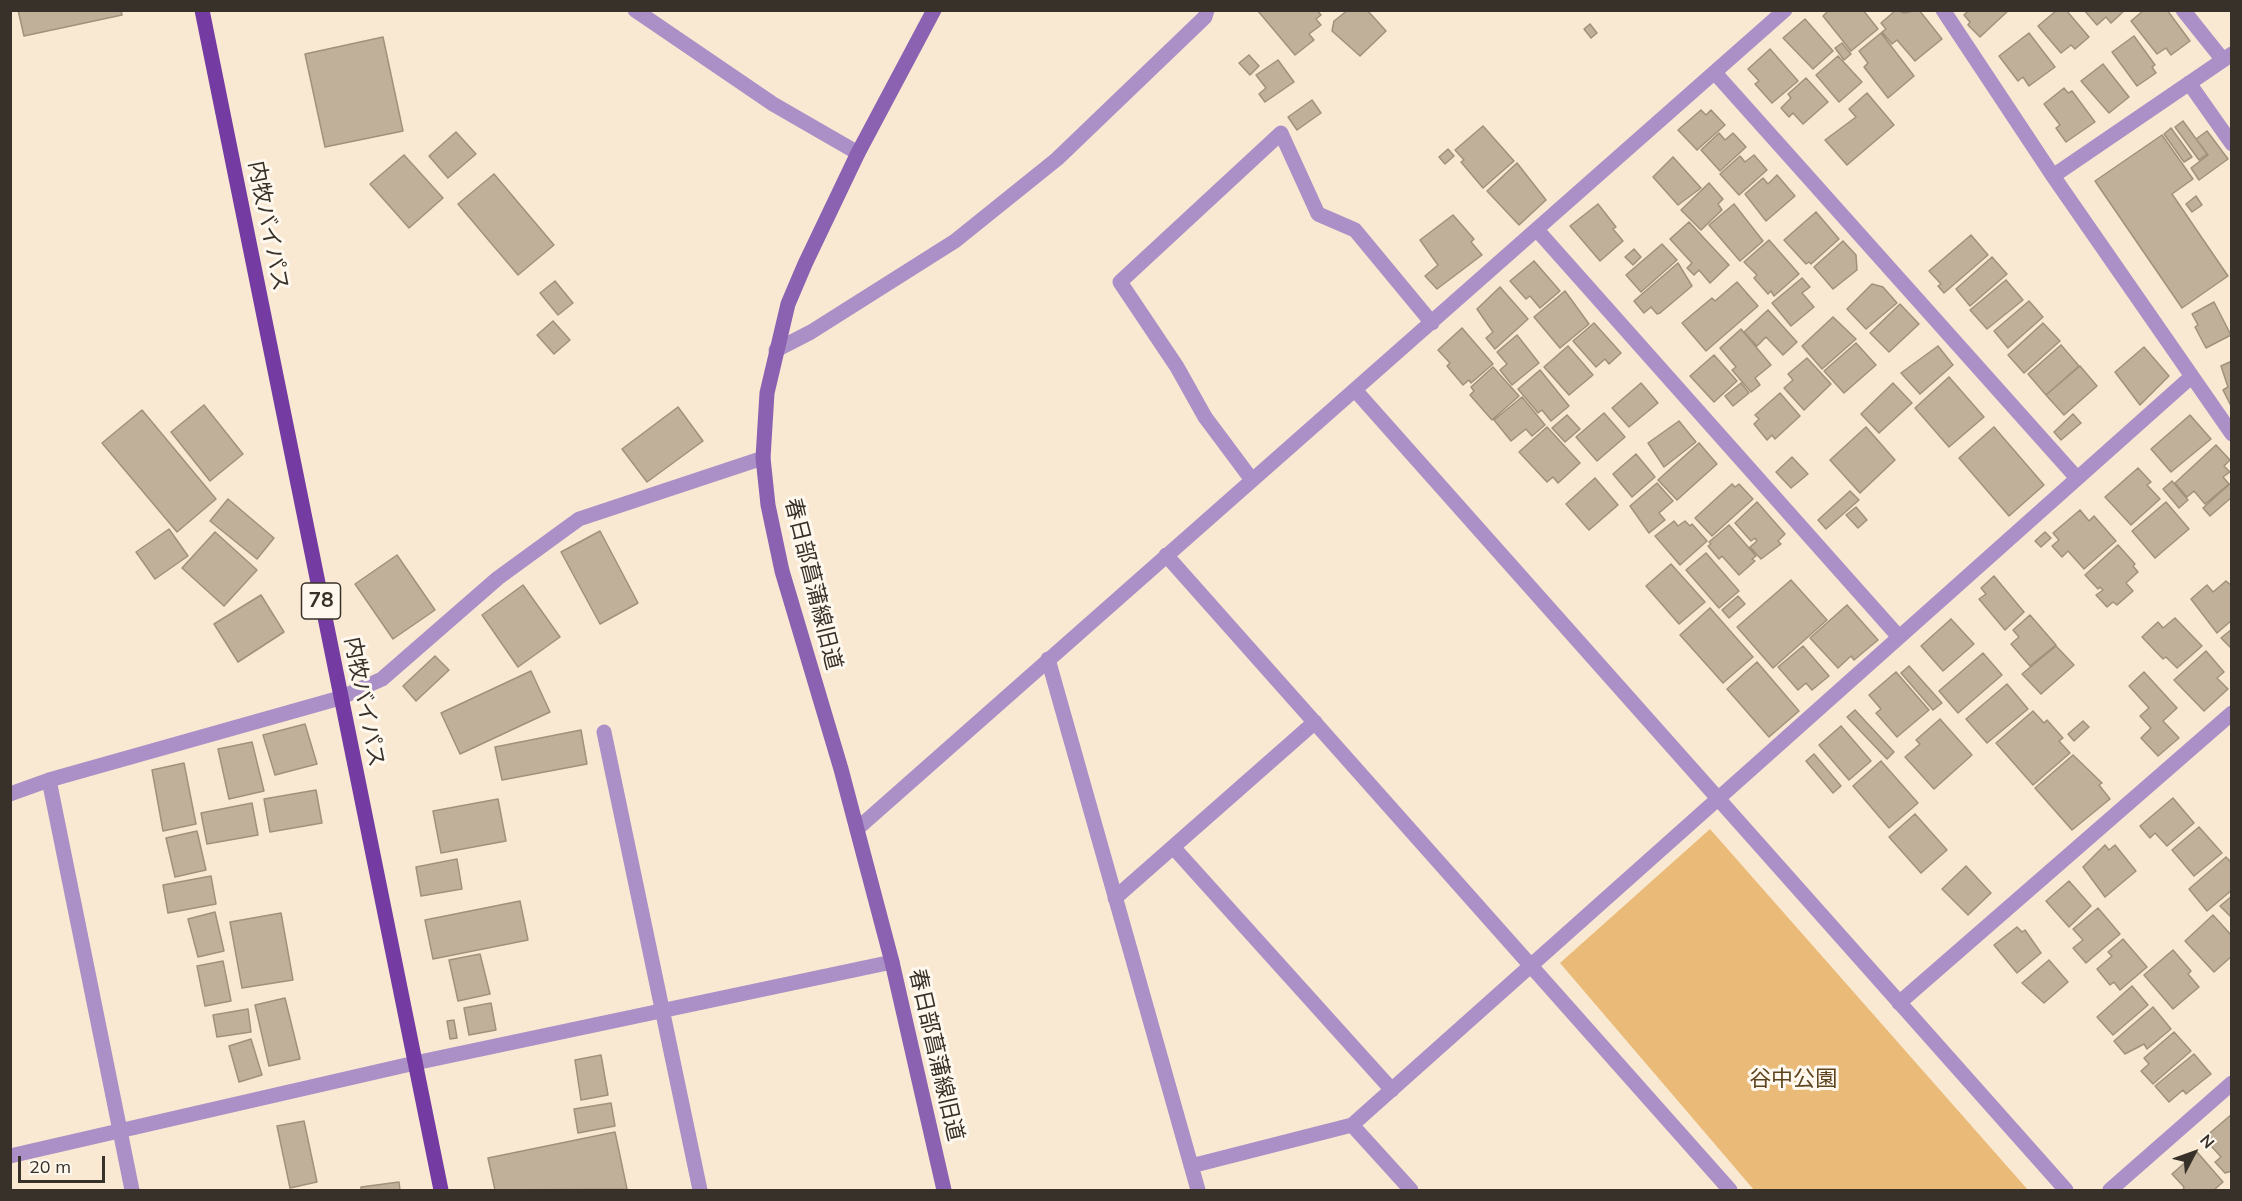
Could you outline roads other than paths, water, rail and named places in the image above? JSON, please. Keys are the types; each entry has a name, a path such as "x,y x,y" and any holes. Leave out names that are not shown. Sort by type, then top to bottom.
{"main road":[{"name":"内牧バイパス","path":"202,10 441,1191"}],"street":[{"path":"635,10 773,104 858,153"},
{"name":"春日部菖蒲線旧道","path":"934,10 858,153 788,304 767,393 763,458 768,505 782,571 857,829 892,962 944,1191"},
{"path":"776,350 811,332 955,241 1057,159 1205,16 1207,10"},
{"path":"857,829 1166,555 1716,74 1785,10"},
{"path":"1944,10 2053,176 2232,434"},
{"path":"2053,176 2227,57 2183,10"},
{"path":"1716,74 2076,477"},
{"path":"2189,83 2232,144"},
{"path":"1252,480 1205,417 1178,367 1120,282 1281,133 1318,214 1355,230 1432,323"},
{"path":"1538,231 1899,637"},
{"path":"1191,1166 1352,1125 2076,477 2191,377"},
{"path":"1356,390 1717,800 2066,1191"},
{"path":"10,794 49,780 340,698 382,679 498,578 579,519 763,458"},
{"path":"1166,555 1533,965 1730,1191"},
{"path":"1048,660 1198,1191"},
{"path":"1899,1003 2232,713"},
{"path":"1115,898 1316,722"},
{"path":"604,732 700,1191"},
{"path":"49,780 122,1131 132,1191"},
{"path":"1173,847 1392,1090"},
{"path":"10,1156 415,1063 892,962"},
{"path":"2110,1191 2232,1083"},
{"path":"1352,1125 1412,1191"}],"park label":[{"name":"谷中公園","path":"1793,1079"}]}
